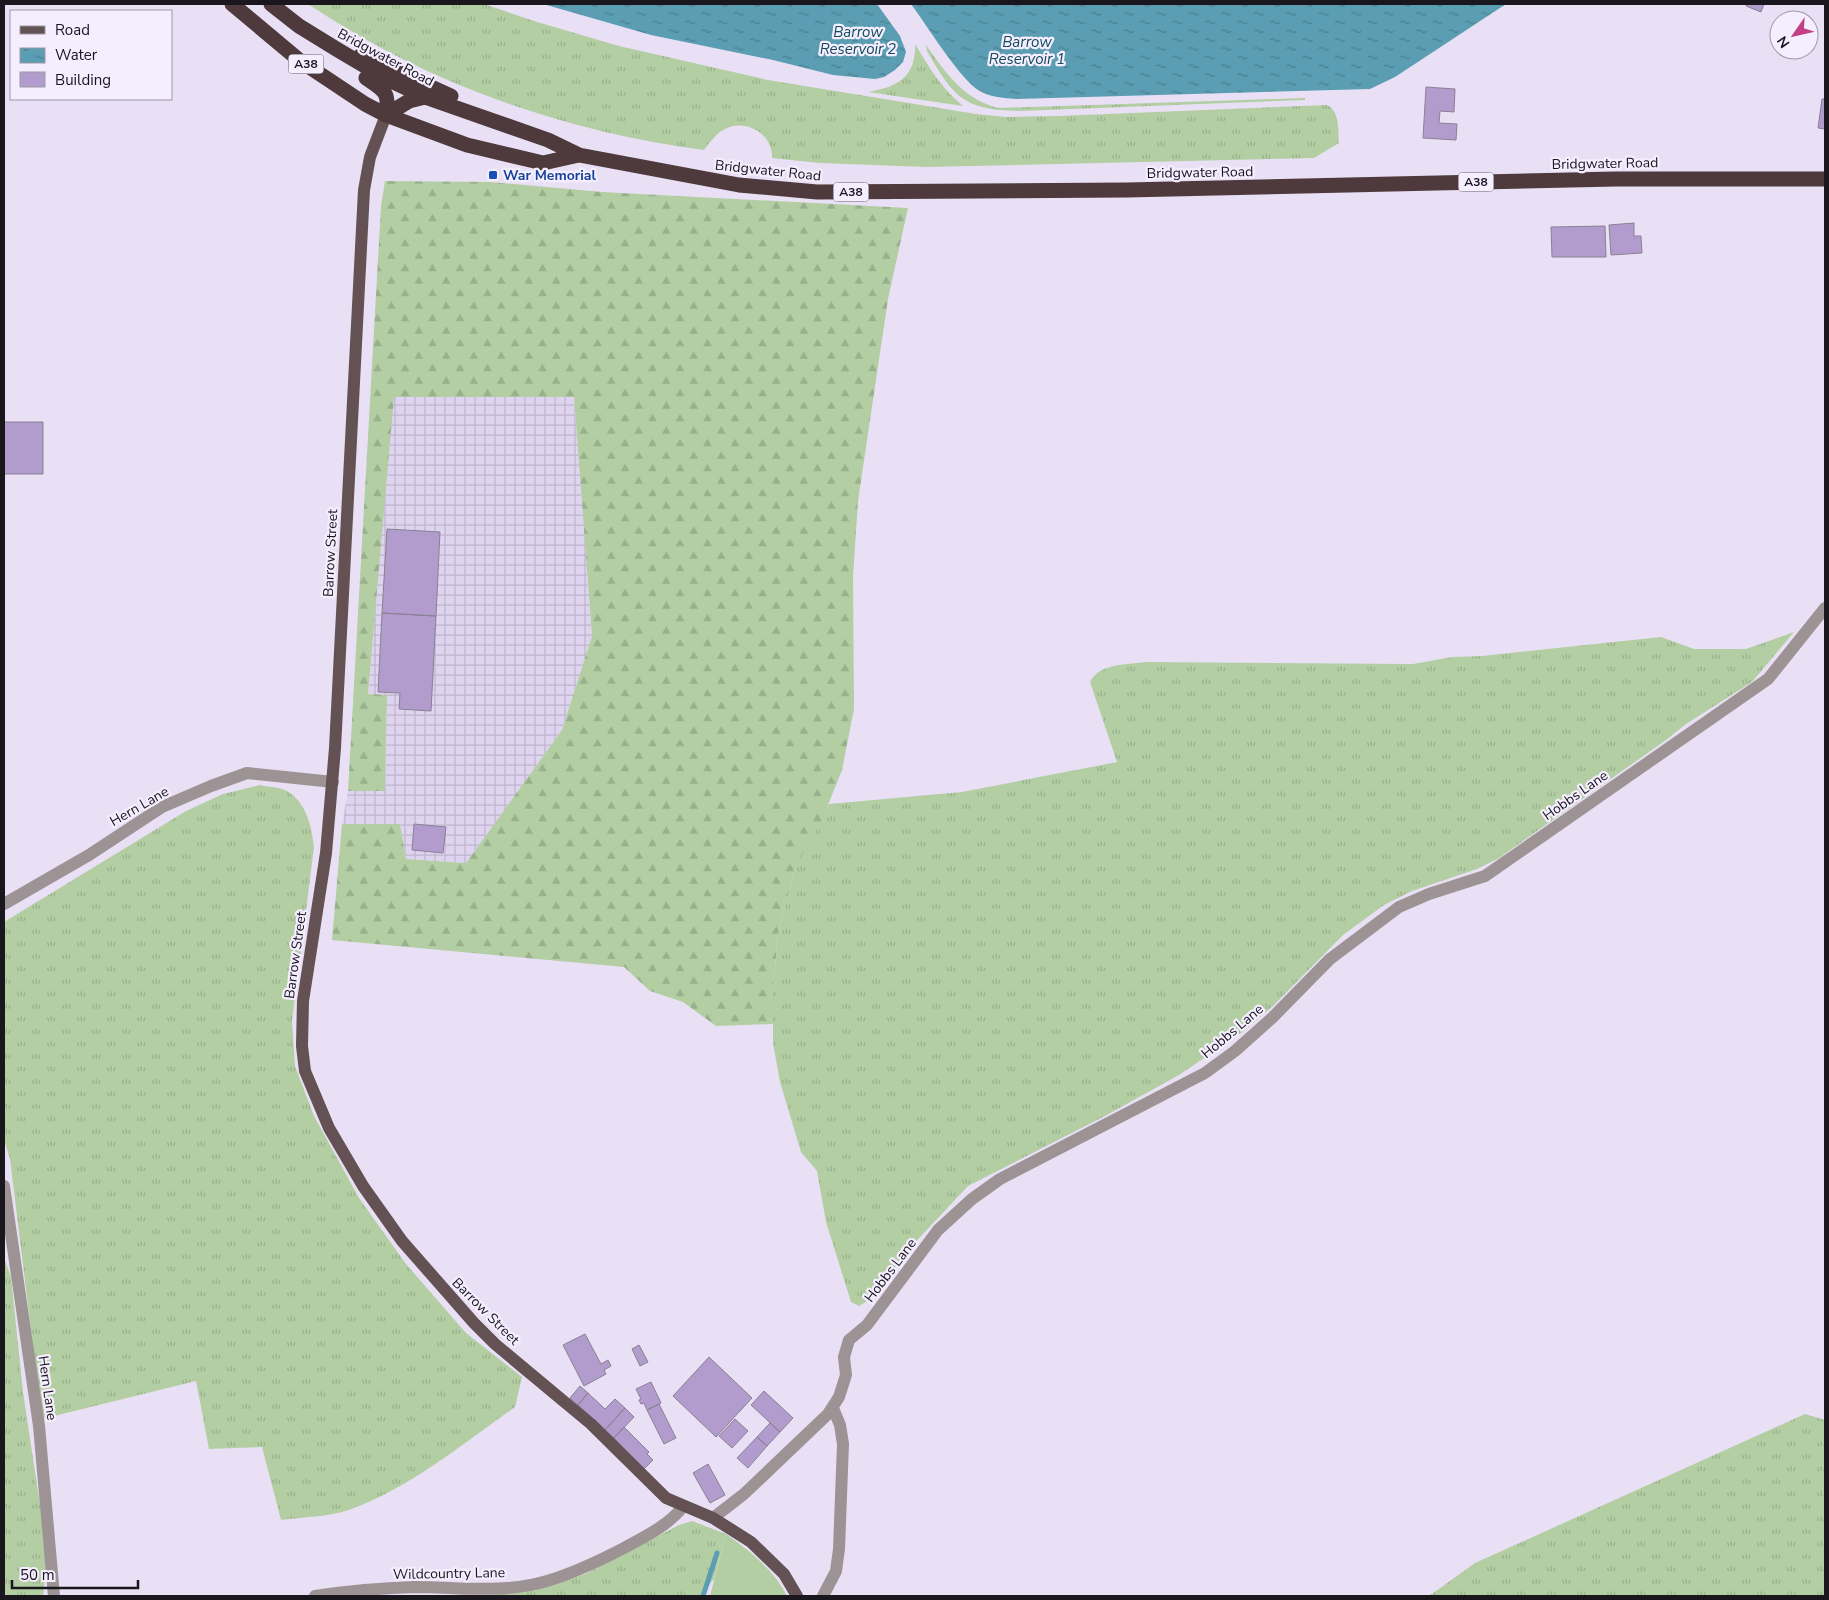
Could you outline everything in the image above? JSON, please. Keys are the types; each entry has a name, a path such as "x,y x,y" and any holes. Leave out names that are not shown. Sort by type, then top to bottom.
{"highway":[{"name":"Bridgwater Road","path":"232,4 299,60 364,104 386,115 467,145 543,163 579,155"},
{"name":"Bridgwater Road","path":"271,4 298,26 387,79 425,97 548,140 579,155 739,185 817,192 1127,190 1607,179 1825,179"},
{"path":"338,50 362,75 382,88 388,100 386,115"},
{"path":"338,50 366,55 431,88 527,125 548,140"},
{"path":"386,115 409,102 425,97"}],"main road":[{"name":"Barrow Street","path":"386,115 370,157 364,190 353,429 333,782 326,854 303,1001 302,1046 305,1070 330,1128 363,1186 387,1221 428,1272 474,1324 495,1344 591,1424 666,1498 712,1518 733,1530 770,1559 784,1574 797,1596"}],"street":[{"name":"Hobbs Lane","path":"712,1518 774,1466 833,1408 840,1398 846,1375 844,1357 849,1340 867,1325 938,1230 972,1199 1000,1179 1205,1073 1235,1051 1272,1018 1330,960 1399,907 1429,894 1485,876 1768,679 1825,608"},
{"name":"Hern Lane","path":"4,904 162,807 210,786 247,773 333,782"},
{"name":"Hern Lane","path":"4,1186 39,1426 54,1596"},
{"path":"823,1596 836,1571 839,1549 843,1444 840,1425 833,1408"},
{"name":"Wildcountry Lane","path":"316,1596 348,1591 414,1587 490,1590 546,1582 585,1568 636,1541 672,1521 683,1507"}],"shaded area":[{"path":"393,397 574,397 592,636 562,730 466,863 406,859 400,824 342,824 348,791 385,791 387,695 368,694"}],"green space":[{"path":"308,4 484,4 619,46 768,80 976,114 1006,117 1327,105 1336,116 1339,143 1314,158 927,167 819,163 772,158 771,150 764,136 751,127 735,126 720,132 704,150 600,131 548,117 498,100 400,58"},
{"path":"915,44 942,85 963,106 868,92 888,87 903,78 912,65"},
{"path":"926,45 956,84 975,98 998,108 1305,98 1305,100 1020,111 986,108 973,104 954,90 936,67 927,51"},
{"path":"385,181 490,182 602,192 908,208 888,299 858,501 853,577 854,709 842,770 822,820 795,868 778,934 773,989 773,1024 716,1026 683,1002 650,991 624,967 332,940 342,824 400,824 406,859 466,863 562,730 592,636 574,397 394,397 368,694 387,695 385,791 348,791 381,206"},
{"path":"1794,632 1752,682 1686,724 1499,858 1477,869 1412,891 1384,905 1343,935 1273,1006 1244,1031 1179,1075 1105,1116 968,1186 907,1251 872,1298 859,1306 851,1302 826,1222 817,1171 801,1152 780,1082 773,1043 773,989 778,934 795,868 829,804 962,792 1117,762 1090,682 1100,671 1114,666 1145,662 1413,664 1452,657 1482,656 1661,637 1694,649 1746,649"},
{"path":"260,785 284,790 294,796 307,816 313,839 314,847 292,1021 295,1066 314,1116 359,1198 406,1264 466,1333 522,1377 515,1407 415,1477 372,1501 349,1510 281,1520 262,1447 209,1449 196,1381 42,1419 10,1159 4,1139 4,922 186,811 223,794"},
{"path":"4,1258 11,1277 23,1392 46,1545 46,1572 43,1596 4,1596"},
{"path":"1805,1414 1825,1420 1825,1596 1429,1596 1475,1563"},
{"path":"692,1521 726,1534 714,1579 700,1596 380,1596 491,1595 551,1585 585,1574 679,1525"},
{"path":"726,1534 744,1547 768,1569 787,1596 710,1596"}],"water":[{"name":"Barrow Reservoir 2","path":"543,4 877,4 900,36 906,52 903,62 884,77 875,79 833,75 773,60 651,35"},
{"name":"Barrow Reservoir 1","path":"911,4 1506,4 1395,77 1370,89 1016,99 1001,98 987,94 970,84 952,63"}],"building":[{"path":"1747,4 1764,4 1761,12 1746,6"},
{"path":"1426,87 1455,89 1454,112 1440,111 1439,123 1457,124 1456,140 1423,138"},
{"path":"1822,99 1825,99 1825,129 1818,128"},
{"path":"1634,223 1634,236 1641,236 1642,253 1611,255 1609,225"},
{"path":"1605,226 1606,257 1552,257 1551,227"},
{"path":"4,422 43,422 43,474 4,474"},
{"path":"387,529 440,532 436,616 382,613"},
{"path":"382,613 436,616 431,711 399,709 400,693 378,692"},
{"path":"414,824 446,827 443,853 412,850"},
{"path":"585,1334 601,1364 608,1360 611,1366 604,1370 606,1374 584,1386 563,1345"},
{"path":"639,1345 648,1362 640,1366 632,1349"},
{"path":"709,1357 752,1398 716,1437 673,1396"},
{"path":"651,1382 661,1403 647,1410 644,1403 641,1404 639,1400 641,1399 636,1389"},
{"path":"580,1386 588,1393 578,1405 570,1398"},
{"path":"764,1391 793,1418 780,1432 751,1405"},
{"path":"588,1393 605,1409 615,1399 625,1408 605,1430 578,1405"},
{"path":"659,1404 676,1438 664,1444 647,1410"},
{"path":"625,1408 634,1417 614,1438 605,1430"},
{"path":"735,1419 748,1431 732,1448 719,1436"},
{"path":"770,1423 780,1432 767,1446 757,1437"},
{"path":"624,1427 649,1452 647,1454 653,1460 644,1469 614,1438"},
{"path":"757,1437 767,1446 748,1468 737,1458"},
{"path":"708,1464 725,1495 710,1503 693,1473"}],"waterway":[{"path":"703,1596 717,1553"}],"place":[{"name":"War Memorial","path":"493,175"}]}
